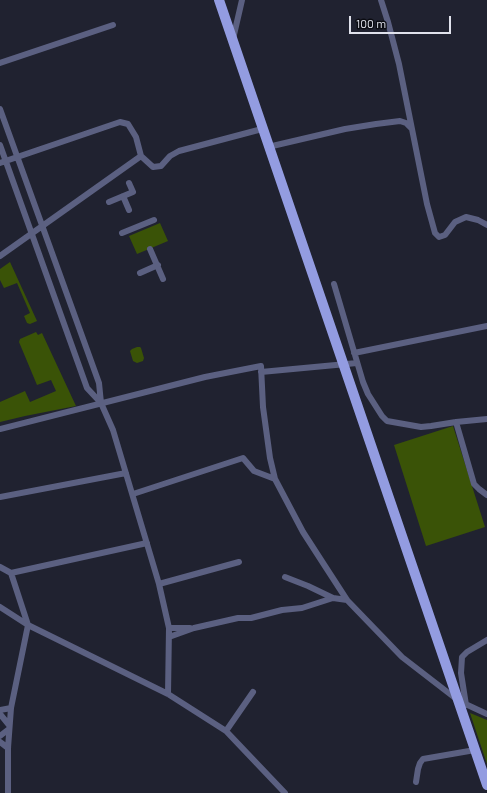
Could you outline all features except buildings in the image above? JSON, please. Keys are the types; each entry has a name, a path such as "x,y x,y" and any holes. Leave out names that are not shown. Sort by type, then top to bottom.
{"main road":[{"path":"219,0 268,147 462,703 475,750 487,785"}],"street":[{"path":"232,41 242,0"},
{"path":"381,0 399,64 427,204 435,233 439,237 445,235 455,222 466,217 478,220 487,225"},
{"path":"0,64 113,25"},
{"path":"0,109 99,383 101,403 113,430 159,584 169,628 168,694"},
{"path":"268,147 345,129 400,121 406,123 412,129"},
{"path":"3,162 120,122 128,124 136,137 141,156 153,167 161,166 170,156 179,150 262,129"},
{"path":"0,145 3,162 87,388 101,403"},
{"path":"0,256 141,156"},
{"path":"109,202 132,192 129,183"},
{"path":"124,196 129,210"},
{"path":"122,233 154,220"},
{"path":"150,249 163,279"},
{"path":"140,273 158,265"},
{"path":"334,284 357,363 368,394 382,416 387,420 421,427 487,419"},
{"path":"354,353 487,326"},
{"path":"261,372 357,363"},
{"path":"0,429 205,377 261,366 263,407 270,458 275,479 303,532 347,600 402,657 462,703 487,714"},
{"path":"456,422 474,484 479,490 487,495"},
{"path":"133,494 243,458 254,471 275,479"},
{"path":"0,497 126,473"},
{"path":"11,573 147,543"},
{"path":"159,584 238,562"},
{"path":"0,566 11,573 28,625 11,708 8,748 8,793"},
{"path":"285,577 333,598 347,600"},
{"path":"169,637 194,628 238,618 251,618 282,610 302,608 333,598"},
{"path":"0,607 28,625 168,694 226,731 285,793"},
{"path":"169,628 194,628"},
{"path":"462,703 462,657 467,652 487,640"},
{"path":"226,731 253,692"},
{"path":"0,710 11,708"},
{"path":"0,714 9,727"},
{"path":"0,736 9,727"},
{"path":"0,742 8,748"},
{"path":"416,782 418,769 423,759 475,750"}],"green space":[{"path":"160,223 168,241 137,254 129,236"},
{"path":"10,262 37,321 30,324 27,323 24,316 30,313 17,283 4,288 0,280 0,269"},
{"path":"36,332 38,335 42,333 76,406 0,422 0,402 25,391 30,402 56,391 51,380 37,385 19,342 20,339"},
{"path":"137,347 141,348 144,358 143,361 137,363 133,361 130,351"},
{"path":"453,426 485,527 426,546 394,445"},
{"path":"470,713 487,720 487,764"}]}
